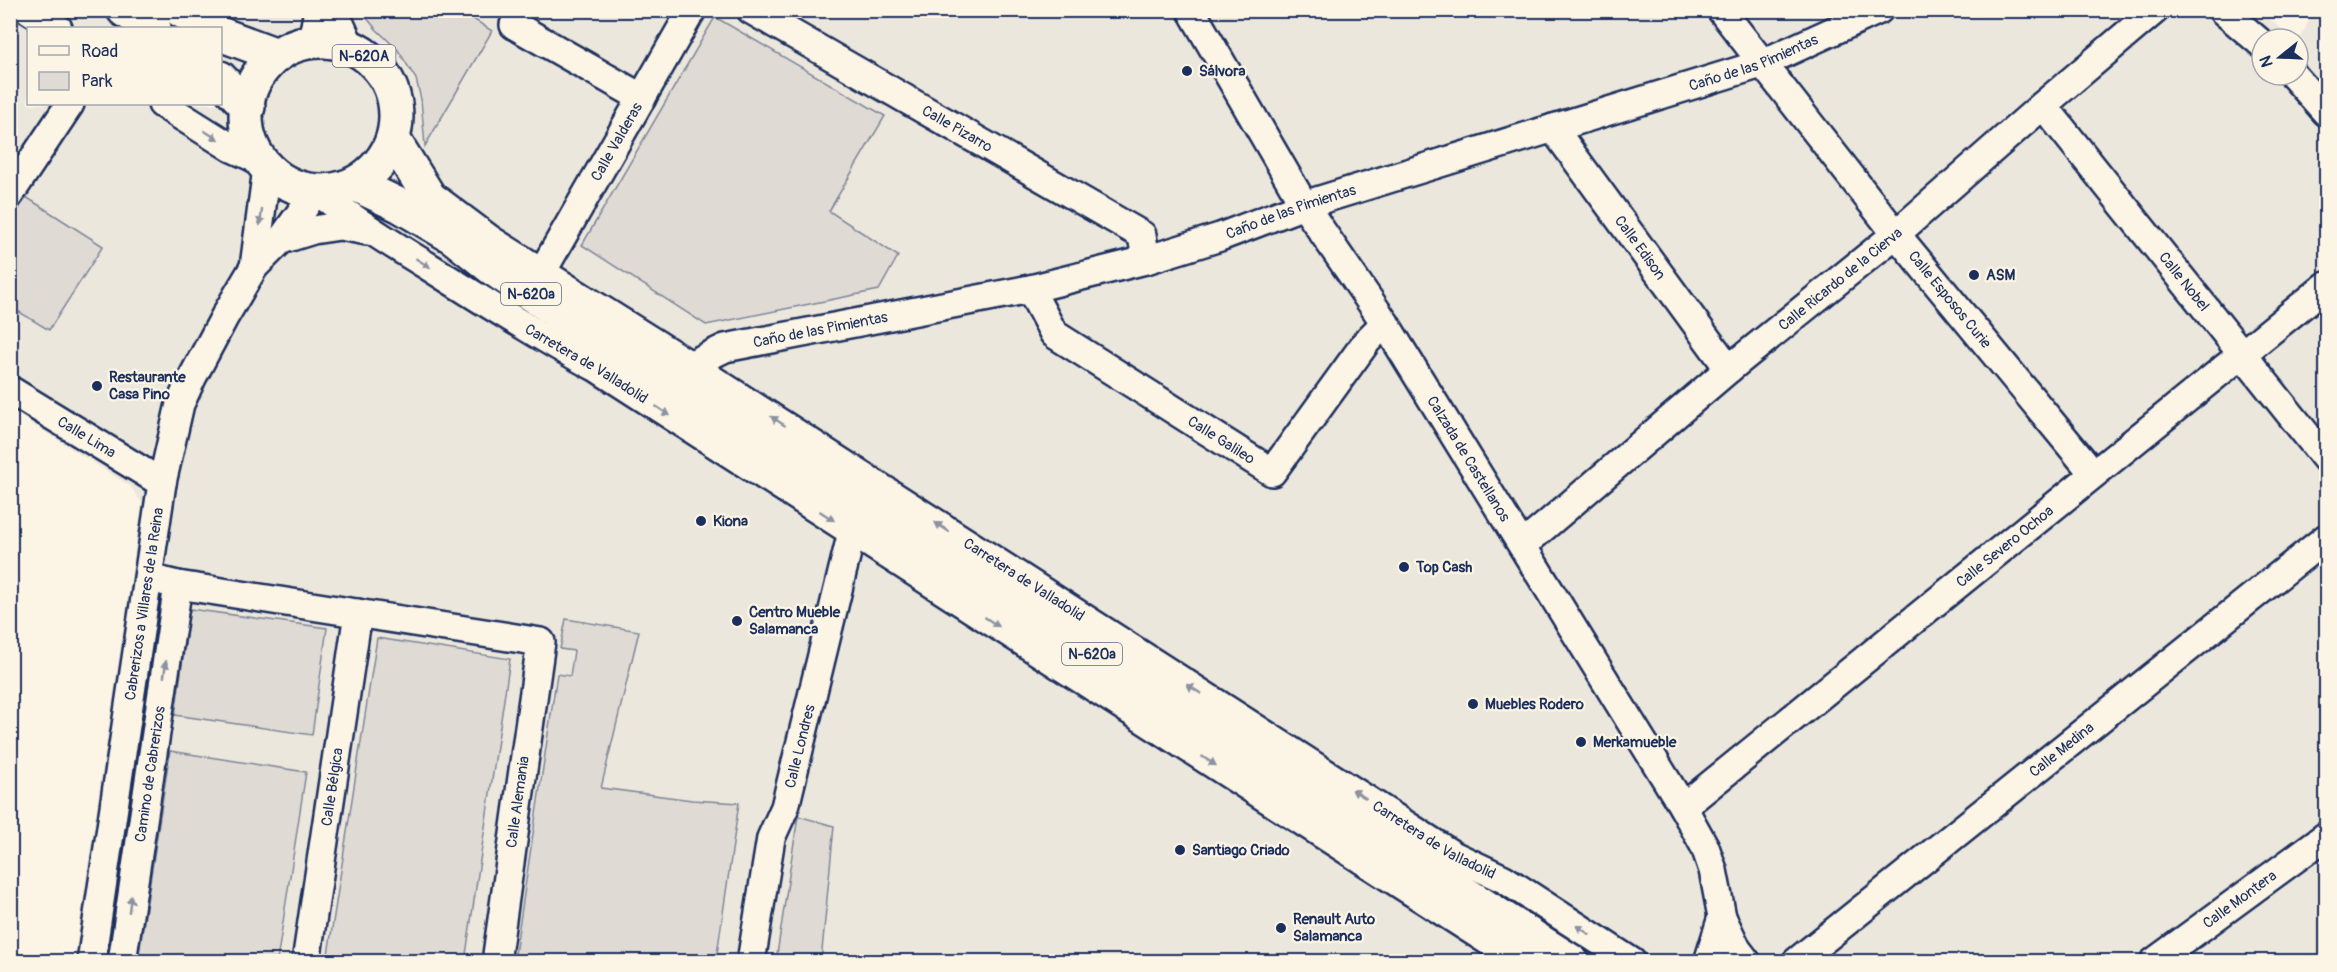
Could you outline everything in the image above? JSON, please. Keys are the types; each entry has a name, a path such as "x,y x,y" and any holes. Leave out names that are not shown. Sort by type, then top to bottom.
{"highway":[{"path":"124,10 151,27"},
{"path":"180,10 209,27"},
{"path":"222,35 277,55"},
{"name":"N-620A","path":"312,42 332,42 351,48 370,60 384,76 393,96 395,117 393,139 385,157 374,171 355,184 332,191 316,191 289,183 265,165 250,136 248,107 254,80 260,70 277,55 293,46 312,42"},
{"path":"222,80 248,107"},
{"name":"Carretera de Valladolid","path":"393,139 453,237"},
{"name":"Carretera de Valladolid","path":"355,184 453,237 492,268 541,301 1572,962"}],"street":[{"path":"29,10 56,27"},
{"path":"312,42 318,10"},
{"path":"334,10 351,48"},
{"name":"Calle Valderas","path":"542,272 692,10"},
{"name":"Calle Pizarro","path":"751,10 1142,235 1146,260"},
{"name":"Calzada de Castellanos","path":"1191,10 1304,205 1385,323 1683,807 1705,847 1713,870 1722,917 1737,949 1747,962"},
{"name":"Calle Esposos Curie","path":"1721,10 1896,234 2093,473"},
{"name":"Caño de las Pimientas","path":"690,365 725,348 1030,290 1146,260 1220,237 1304,205 1761,64 1879,10"},
{"name":"Calle Ricardo de la Cierva","path":"1523,545 1728,369 1896,234 2155,10"},
{"path":"2222,10 2250,34"},
{"path":"514,25 642,98"},
{"path":"2304,87 2326,112"},
{"path":"10,194 69,105"},
{"path":"164,105 232,148 265,165"},
{"name":"Calle Nobel","path":"2043,105 2326,459"},
{"name":"Calle Edison","path":"1553,128 1728,369"},
{"name":"Cabrerizos a Villares de la Reina","path":"254,267 265,165"},
{"name":"Carretera de Valladolid","path":"423,188 476,231 690,365 1453,855 1504,879 1632,962"},
{"name":"Carretera de Valladolid","path":"316,191 374,232 541,338 597,368 1521,962"},
{"name":"Cabrerizos a Villares de la Reina","path":"91,962 150,578 162,483 180,404 225,316 254,267 281,240 316,191"},
{"path":"281,240 313,230 340,226 374,232"},
{"name":"Calle Severo Ochoa","path":"1683,807 2326,286"},
{"name":"Calle Galileo","path":"1030,290 1054,334 1272,472 1367,341 1385,323"},
{"name":"Calle Lima","path":"10,390 162,483"},
{"name":"Calle Londres","path":"750,962 771,838 785,807 852,532"},
{"name":"Calle Medina","path":"1796,962 2326,538"},
{"path":"150,578 178,585 358,613"},
{"name":"Camino de Cabrerizos","path":"122,962 178,585"},
{"name":"Calle Alemania","path":"358,613 541,642 496,962"},
{"name":"Calle Bélgica","path":"306,962 358,613"},
{"name":"Calle Montera","path":"2154,962 2326,836"},
{"name":"Calzada de Castellanos","path":"1708,962 1722,917"}],"shaded area":[{"path":"2259,10 2280,27 2250,27 2250,87 2310,87 2310,27 2306,27 2314,11 2326,11 2326,961 74,961 142,503 130,486 11,410 10,11"}],"green space":[{"path":"361,11 461,11 492,31 425,146 421,99 416,79 398,50"},
{"path":"715,17 885,116 829,211 898,256 879,290 706,325 582,245"},
{"path":"26,197 103,246 49,330 11,307 11,222"},
{"path":"190,609 327,628 312,735 175,715"},
{"path":"566,619 639,631 601,788 692,800 739,803 716,961 514,961 557,674 570,676 574,651 560,649"},
{"path":"377,638 510,659 465,961 327,961"},
{"path":"170,751 306,772 277,961 138,961"},
{"path":"798,816 834,826 821,961 776,961"}],"place":[{"name":"Sálvora","path":"1187,71"},
{"name":"ASM","path":"1974,275"},
{"name":"Restaurante Casa Pino","path":"97,386"},
{"name":"Kiona","path":"701,521"},
{"name":"Top Cash","path":"1404,567"},
{"name":"Centro Mueble Salamanca","path":"737,621"},
{"name":"Muebles Rodero","path":"1473,704"},
{"name":"Merkamueble","path":"1581,742"},
{"name":"Santiago Criado","path":"1180,850"},
{"name":"Renault Auto Salamanca","path":"1281,928"}]}
